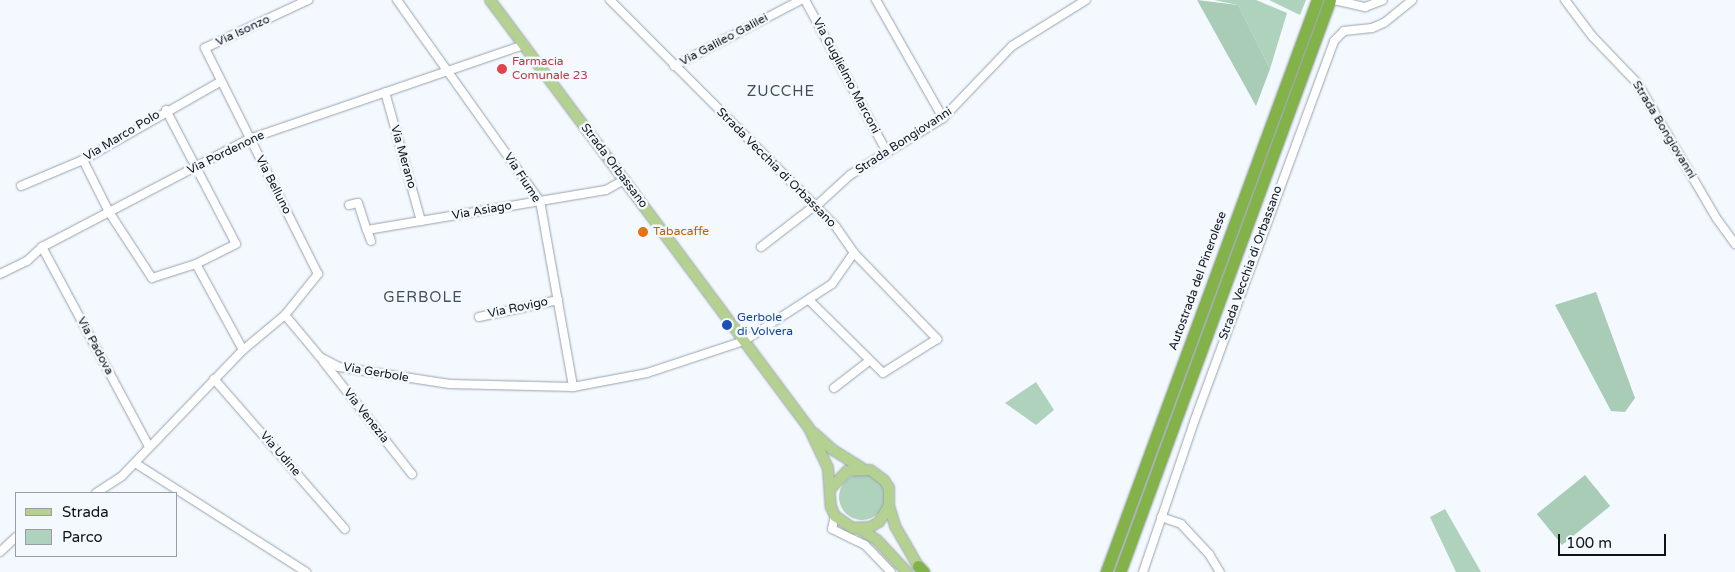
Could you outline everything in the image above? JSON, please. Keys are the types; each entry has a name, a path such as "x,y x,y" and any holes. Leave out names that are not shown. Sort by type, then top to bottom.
{"highway":[{"name":"Autostrada del Pinerolese","path":"1106,572 1130,502 1317,0"},
{"path":"1120,572 1330,0"},
{"path":"1126,572 1148,499"},
{"path":"1100,572 1130,502"}],"main road":[{"name":"Strada Orbassano","path":"490,0 808,428 826,462 831,488 831,507 835,516"},
{"name":"Strada Orbassano","path":"808,428 833,450 862,468 878,474 884,480 890,497 889,506 895,526 921,570"},
{"path":"831,488 840,475 862,468"},
{"path":"860,529 879,522 889,506"},
{"path":"835,516 846,526 860,529 877,540 907,572"}],"street":[{"name":"Via Isonzo","path":"205,48 308,0"},
{"name":"Via Fiume","path":"397,0 540,201 573,387"},
{"name":"Via Galileo Galilei","path":"674,66 801,0"},
{"name":"Via Guglielmo Marconi","path":"805,0 887,152"},
{"path":"876,0 943,118"},
{"name":"Strada Bongiovanni","path":"761,247 814,207 850,175 943,118 1012,46 1086,0"},
{"path":"1334,0 1365,7 1384,0"},
{"name":"Strada Vecchia di Orbassano","path":"1143,572 1161,517 1334,41 1344,31 1372,28 1384,23 1412,0"},
{"name":"Strada Bongiovanni","path":"1565,0 1592,36 1638,84 1717,219 1735,244"},
{"name":"Strada Vecchia di Orbassano","path":"613,1 674,66 850,244 854,253 937,339 883,373 868,361"},
{"name":"Via Pordenone","path":"0,274 27,262 42,246 249,139 447,69 524,45"},
{"name":"Via Belluno","path":"205,48 220,82 318,274 285,315"},
{"name":"Via Marco Polo","path":"21,186 83,160 166,110 220,82"},
{"name":"Via Merano","path":"385,92 421,221"},
{"path":"83,160 109,212 152,278 196,264 236,244 197,166 166,110"},
{"name":"Via Asiago","path":"367,230 606,190 624,180"},
{"path":"349,205 358,203 371,241"},
{"name":"Via Padova","path":"42,246 148,445"},
{"name":"Via Gerbole","path":"285,315 320,357 339,367 376,375 450,384 573,387 647,373 744,341 810,301 832,284 854,253"},
{"path":"196,264 243,350"},
{"name":"Via Rovigo","path":"479,317 558,300"},
{"path":"810,301 868,361 834,388"},
{"path":"98,492 116,482 148,445 243,350 285,315"},
{"name":"Via Venezia","path":"320,357 412,474"},
{"name":"Via Udine","path":"214,379 345,529"},
{"path":"135,462 306,572"},
{"path":"835,516 832,529 865,545 891,572"},
{"path":"1161,517 1181,524 1210,554 1220,572"},
{"path":"0,552 15,538"}],"green space":[{"path":"1197,0 1238,5 1270,69 1256,106"},
{"path":"1214,0 1256,0 1287,13 1270,69 1238,5"},
{"path":"1269,0 1306,0 1300,15"},
{"path":"1596,292 1635,398 1625,412 1611,411 1555,305"},
{"path":"1036,382 1054,410 1036,425 1005,403"},
{"path":"867,474 879,480 884,488 884,506 879,514 871,519 857,520 845,514 840,506 839,492 845,480 853,475"},
{"path":"1585,475 1610,506 1562,545 1537,514"},
{"path":"1445,509 1481,572 1456,572 1430,517"}],"place":[{"name":"Farmacia Comunale 23","path":"502,69"},
{"name":"Tabacaffe","path":"643,232"},
{"name":"Gerbole di Volvera","path":"727,325"}],"district":[{"name":"ZUCCHE","path":"781,92"},
{"name":"GERBOLE","path":"423,298"}]}
